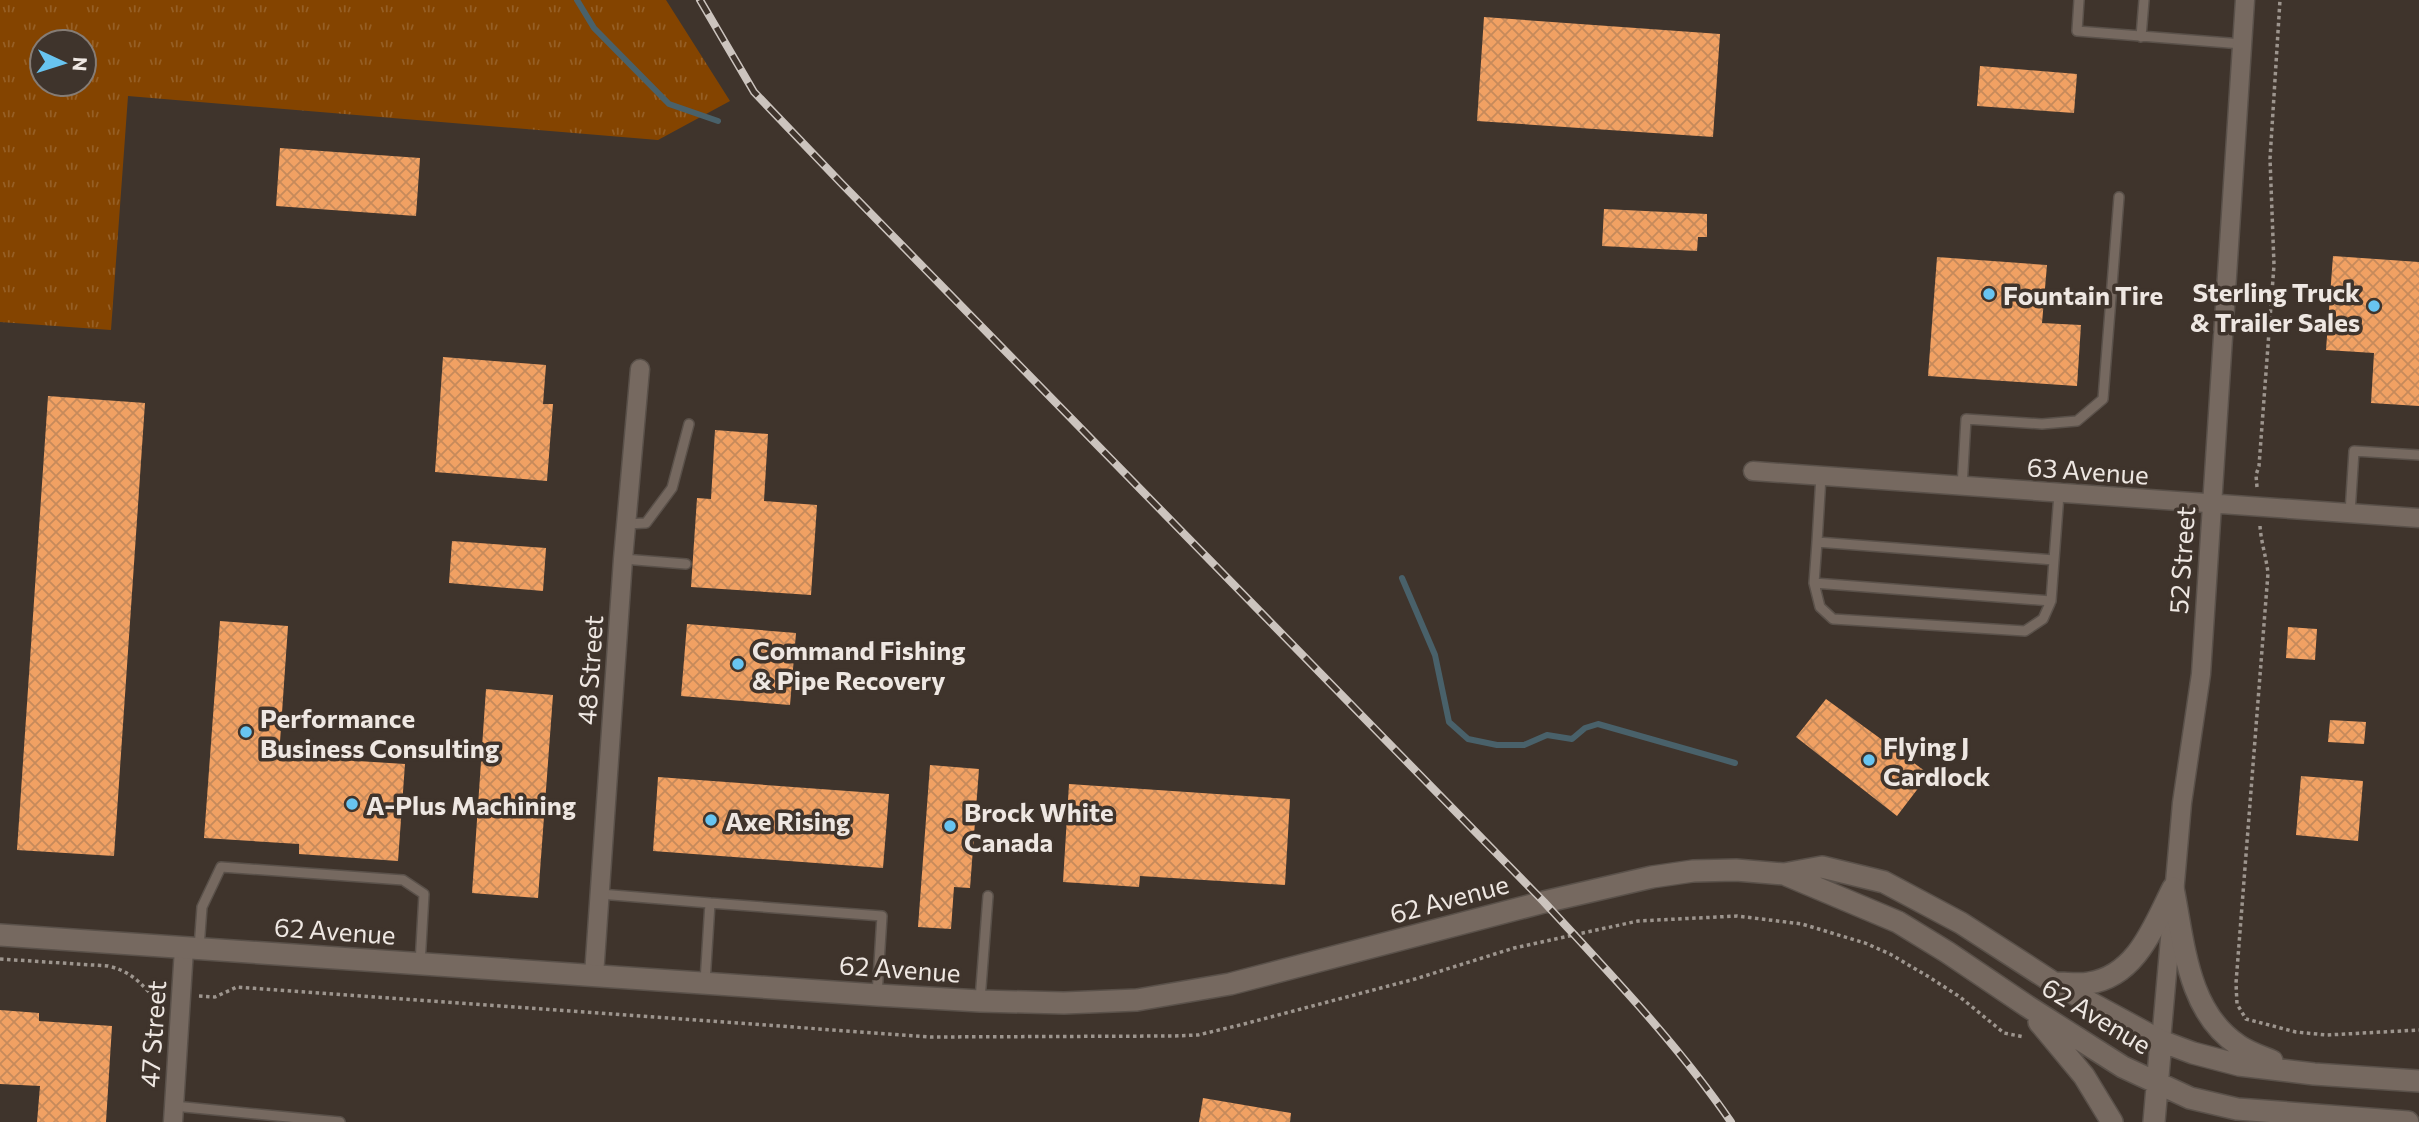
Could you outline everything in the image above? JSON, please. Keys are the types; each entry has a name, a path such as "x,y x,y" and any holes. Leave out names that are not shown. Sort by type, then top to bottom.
{"main road":[{"name":"62 Avenue","path":"0,935 877,995 980,1001 1125,1001 1187,993 1243,981 1607,886 1652,877 1736,870 1784,874 1822,867 1884,882 1961,923 2054,983 2161,1041 2239,1065 2314,1074 2419,1081"},
{"name":"62 Avenue","path":"1784,874 1898,922 2123,1067 2190,1098 2237,1109 2408,1122"},
{"path":"2054,983 2090,984 2128,964 2143,948 2173,888"},
{"path":"2173,888 2191,976 2212,1021 2237,1045 2252,1053 2314,1074"},
{"path":"2027,1006 2084,1076 2112,1122"},
{"name":"52 Street","path":"2154,1122 2161,1041"},
{"path":"2269,1122 2326,1116"}],"street":[{"name":"52 Street","path":"2161,1041 2182,803 2201,674 2245,0"},
{"name":"48 Street","path":"594,975 623,559 640,369"},
{"name":"63 Avenue","path":"1753,471 2419,518"},
{"name":"47 Street","path":"173,1114 191,949"}],"lane":[{"path":"2079,0 2077,32 2242,44"},
{"path":"2141,37 2144,0"},
{"path":"1962,486 1966,419 2042,425 2077,421 2103,399 2119,197"},
{"path":"626,524 646,523 672,488 689,424"},
{"path":"2350,514 2354,451 2419,455"},
{"path":"1821,476 1814,583 1820,607 1833,619 2025,631 2043,619 2051,601 2059,494"},
{"path":"1817,542 2054,560"},
{"path":"623,559 686,564"},
{"path":"1814,583 2051,601"},
{"path":"191,949 202,906 220,867 403,880 424,894 420,964"},
{"path":"600,894 882,916 877,995"},
{"path":"980,1001 988,896"},
{"path":"705,983 710,903"},
{"path":"173,1114 340,1122"}],"path":[{"path":"2256,475 2259,466 2274,265 2270,188 2271,128 2280,0"},
{"path":"2260,540 2266,552 2268,573 2247,827 2236,983 2237,1004 2246,1019 2295,1032 2342,1035 2419,1030"},
{"path":"0,959 108,966 136,977 149,992"}],"green space":[{"path":"0,0 666,0 730,101 658,140 128,96 111,330 0,322"}],"building":[{"path":"1484,17 1720,34 1713,137 1477,121"},
{"path":"1980,66 2077,74 2074,113 1977,106"},
{"path":"280,148 420,158 416,216 276,206"},
{"path":"1604,209 1707,214 1707,237 1698,237 1697,251 1602,246"},
{"name":"Sterling Truck & Trailer Sales","path":"2333,256 2419,262 2419,406 2371,403 2374,353 2326,350"},
{"name":"Fountain Tire","path":"1937,257 2047,265 2042,323 2081,325 2077,386 1928,376"},
{"path":"443,357 546,365 543,404 553,404 547,481 435,472"},
{"path":"48,396 145,403 114,856 17,850"},
{"path":"715,430 768,434 764,501 817,505 811,595 691,587 697,498 711,499"},
{"path":"452,541 546,548 543,591 449,583"},
{"path":"220,621 288,626 279,756 405,764 398,861 299,854 299,844 204,838"},
{"name":"Command Fishing & Pipe Recovery","path":"687,624 796,633 790,705 681,696"},
{"path":"2288,627 2317,629 2315,660 2286,658"},
{"path":"486,689 553,695 538,898 472,893"},
{"path":"1826,699 1929,774 1897,816 1796,737"},
{"path":"2330,720 2366,722 2364,744 2328,742"},
{"name":"Brock White Canada","path":"930,765 979,769 970,888 954,887 951,929 918,927"},
{"path":"2301,776 2363,781 2358,841 2296,835"},
{"path":"658,777 889,794 883,868 653,851"},
{"path":"1069,784 1290,799 1285,885 1140,876 1139,887 1063,882"},
{"path":"0,1010 39,1013 39,1021 112,1026 106,1122 37,1122 40,1086 0,1084"},
{"path":"1203,1098 1291,1113 1290,1122 1199,1122"}],"waterway":[{"path":"577,0 594,28 669,104 718,121"},
{"path":"1402,578 1435,655 1449,722 1468,739 1497,745 1524,745 1547,735 1572,739 1585,728 1598,724 1735,763"}],"railway":[{"path":"700,0 754,92 1544,902 1665,1036 1731,1122"}],"place":[{"name":"Fountain Tire","path":"1989,294"},
{"name":"Sterling Truck & Trailer Sales","path":"2374,306"},
{"name":"Command Fishing & Pipe Recovery","path":"738,664"},
{"name":"Performance Business Consulting","path":"246,732"},
{"name":"Flying J Cardlock","path":"1869,760"},
{"name":"A-Plus Machining","path":"352,804"},
{"name":"Axe Rising","path":"711,820"},
{"name":"Brock White Canada","path":"950,826"}]}
